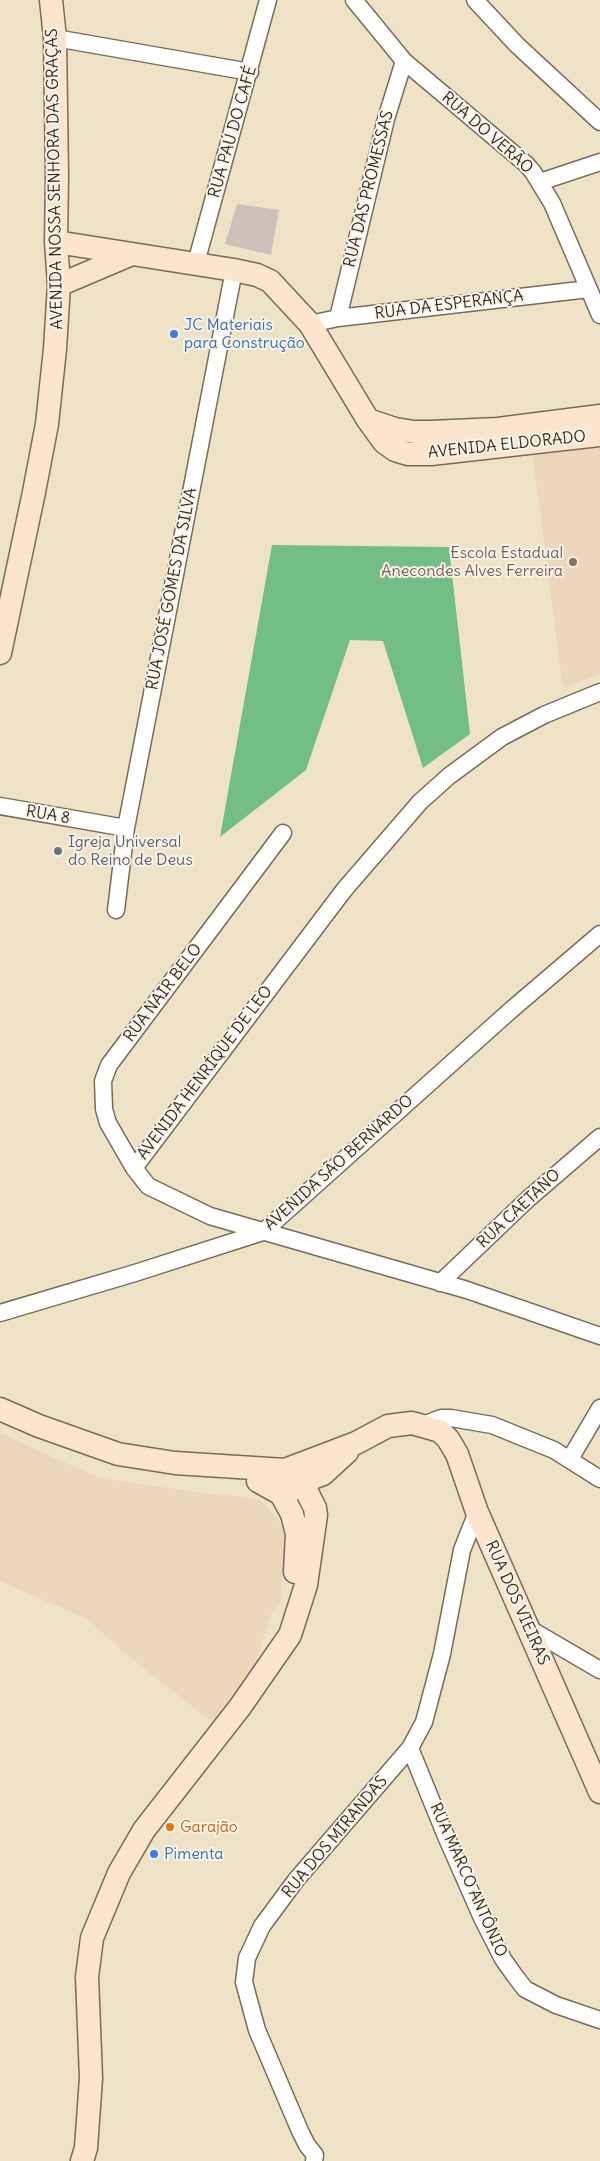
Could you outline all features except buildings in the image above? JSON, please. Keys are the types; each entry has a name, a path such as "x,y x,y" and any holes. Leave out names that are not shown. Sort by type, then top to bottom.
{"main road":[{"name":"AVENIDA NOSSA SENHORA DAS GRAÇAS","path":"0,653 47,424 55,349 59,285 56,242 58,176 55,38 51,0"},
{"name":"AVENIDA ELDORADO","path":"56,242 196,263 257,275 270,281 310,324 368,420 384,442 394,450 408,454 431,454 499,437 600,416"},
{"path":"59,285 133,254"},
{"name":"AVENIDA ELDORADO","path":"499,437 600,435"},
{"path":"0,1408 26,1421 118,1454 175,1463 213,1466 286,1484 315,1508 315,1534 306,1585 292,1629 284,1644 235,1714 144,1830 119,1873 100,1918 89,1949 87,1977 91,2078 86,2148 82,2161"},
{"path":"286,1484 323,1474 356,1443 388,1426 404,1423 423,1425"},
{"name":"RUA DOS VIEIRAS","path":"423,1425 440,1431 454,1447 477,1512 600,1792"}],"street":[{"name":"RUA PAÚ DO CAFÉ","path":"196,263 250,72 268,0"},
{"name":"RUA DO VERÃO","path":"354,0 404,61 526,164 540,182 552,203 600,315"},
{"path":"475,0 517,45 600,122"},
{"path":"55,38 250,72"},
{"name":"RUA DAS PROMESSAS","path":"338,318 386,119 404,61"},
{"path":"540,182 600,162"},
{"name":"RUA JOSÉ GOMES DA SILVA","path":"116,910 126,828 234,270"},
{"name":"RUA DA ESPERANÇA","path":"310,324 338,318 589,288"},
{"name":"AVENIDA HENRÍQUE DE LEO","path":"600,692 544,715 502,737 449,776 420,802 344,890 134,1168 148,1186 210,1216 467,1290 600,1336"},
{"name":"RUA 8","path":"0,806 126,828"},
{"name":"RUA NAIR BELO","path":"134,1168 108,1123 104,1109 104,1081 109,1065 284,833"},
{"name":"AVENIDA SÃO BERNARDO","path":"0,1313 263,1232 511,1010 600,934"},
{"name":"RUA CAETANO","path":"440,1283 528,1199 600,1137"},
{"path":"570,1459 600,1408"},
{"path":"423,1425 441,1418 476,1421 508,1432 570,1459 600,1478"},
{"name":"RUA DOS MIRANDAS","path":"315,2158 300,2131 258,2030 244,1982 247,1958 262,1926 296,1880 410,1748 424,1722 433,1693 452,1610 462,1550 477,1512"},
{"path":"528,1628 600,1670"},
{"name":"RUA MARCO ANTÔNIO","path":"410,1748 482,1918 514,1976 525,1990 556,2005 600,2020"}],"shaded area":[{"path":"237,204 279,210 271,255 225,244"},
{"name":"Escola Estadual Anecondes Alves Ferreira","path":"600,444 600,674 563,688 532,450"},
{"path":"0,1433 99,1478 210,1494 238,1496 261,1501 278,1519 285,1537 280,1603 271,1614 252,1674 212,1722 122,1651 89,1620 0,1581"}],"green space":[{"path":"272,545 449,547 470,734 423,768 383,641 350,640 306,770 220,837"}],"place":[{"name":"JC Materiais para Construção","path":"174,334"},
{"name":"Escola Estadual Anecondes Alves Ferreira","path":"573,562"},
{"name":"Igreja Universal do Reino de Deus","path":"58,851"},
{"name":"Garajão","path":"170,1827"},
{"name":"Pimenta","path":"154,1854"}]}
